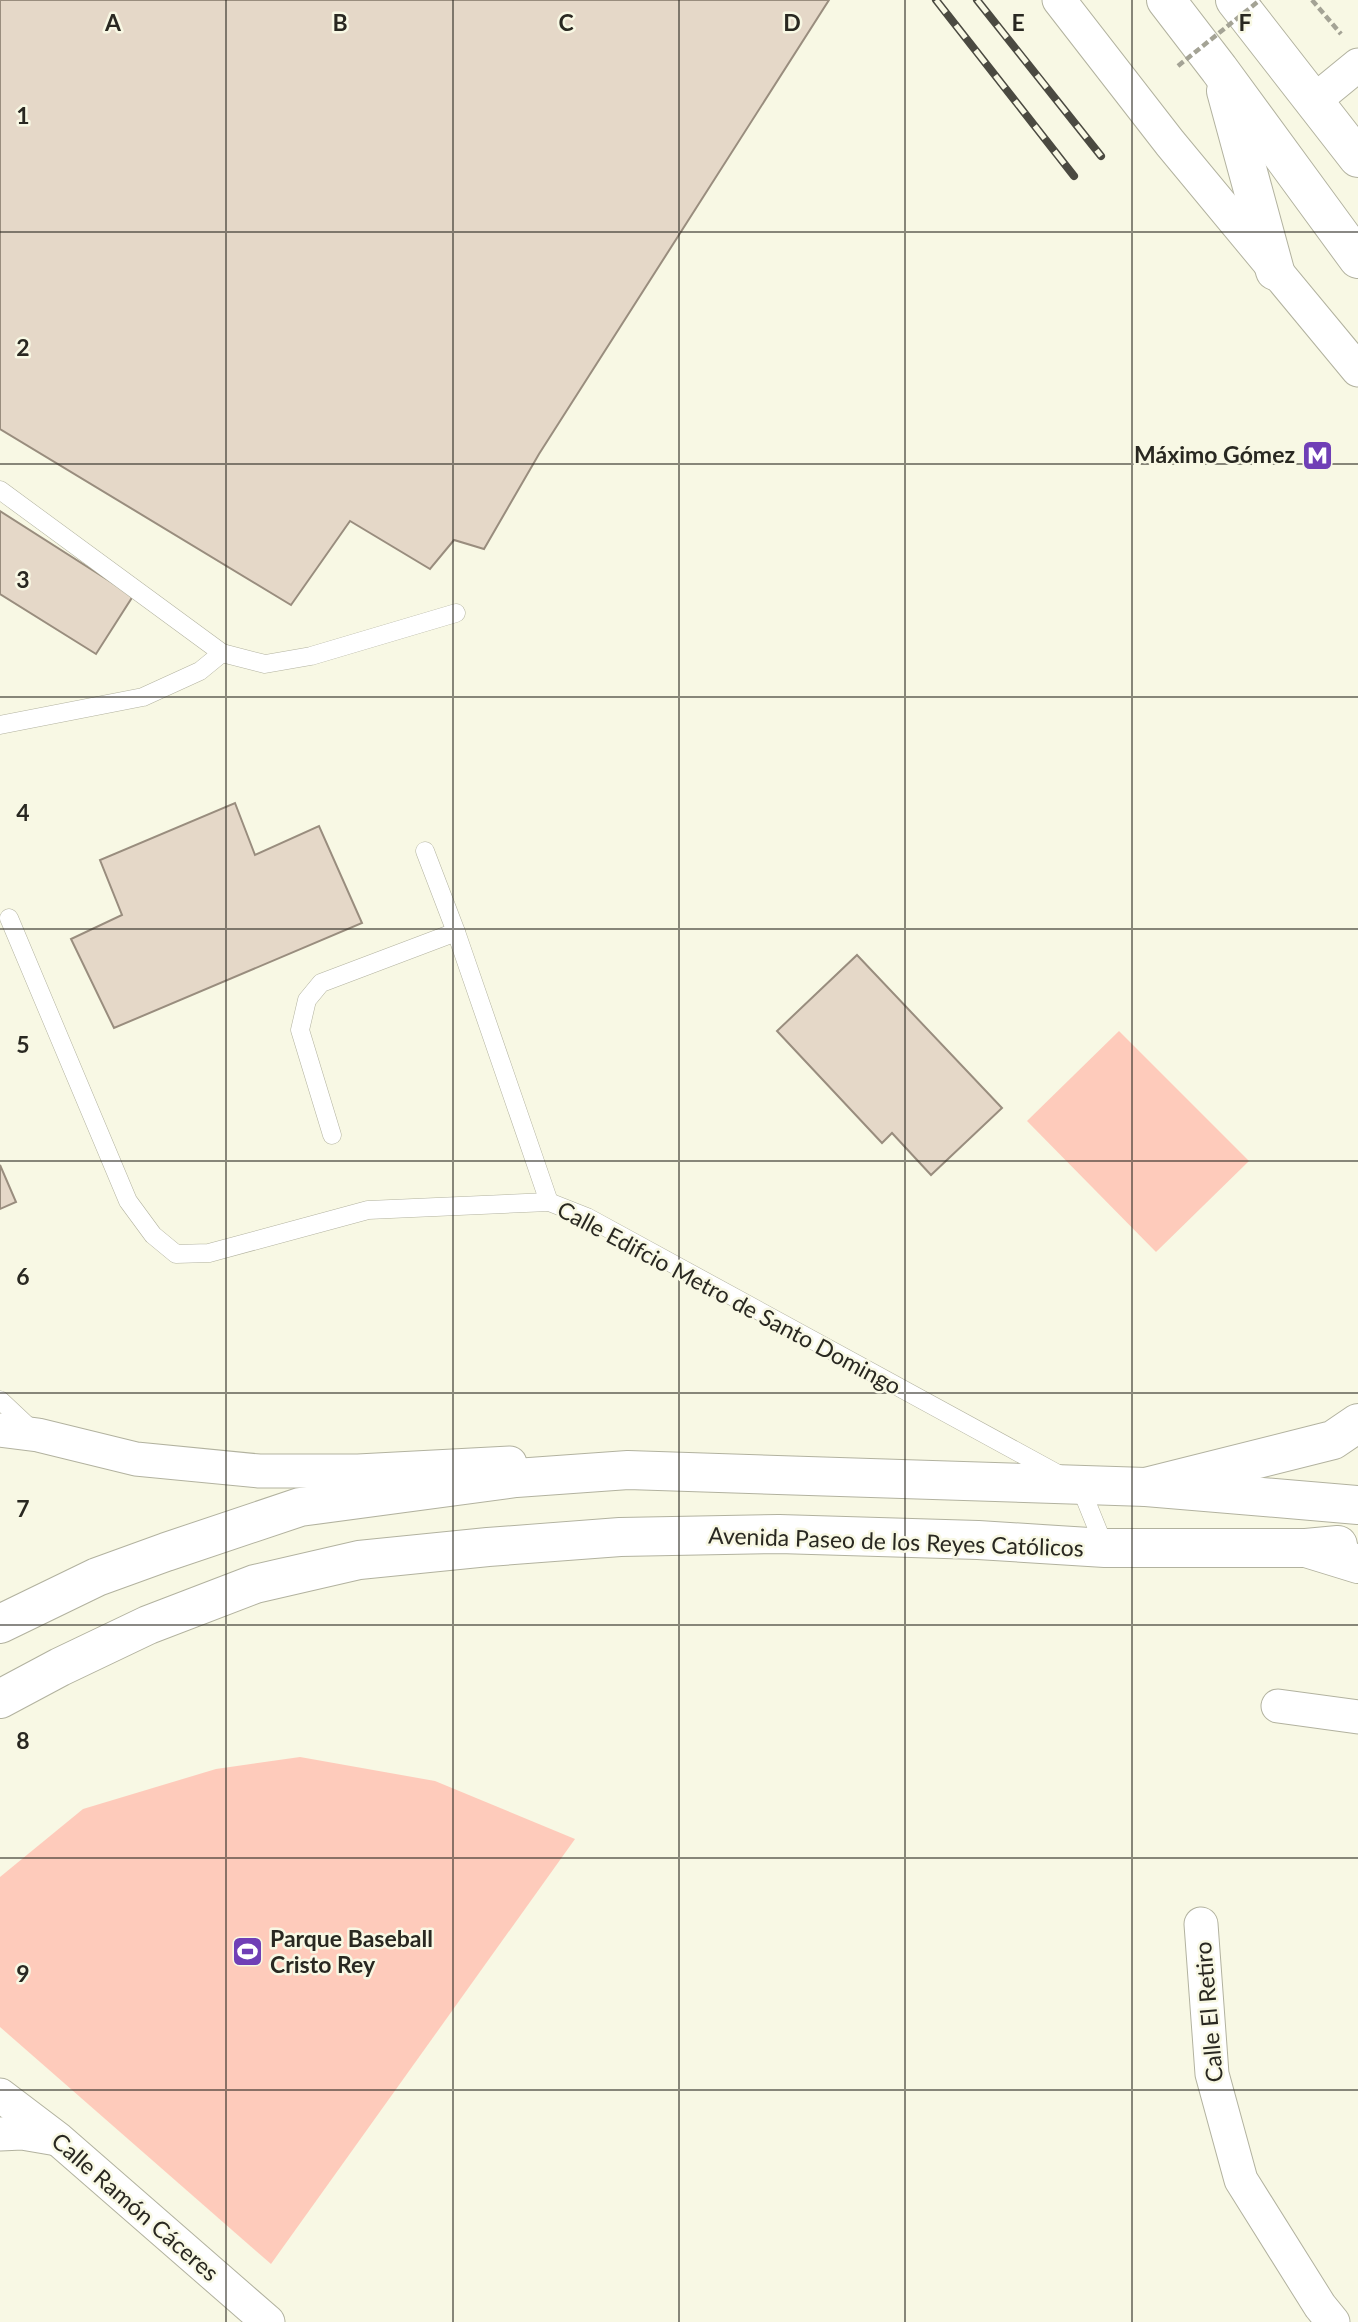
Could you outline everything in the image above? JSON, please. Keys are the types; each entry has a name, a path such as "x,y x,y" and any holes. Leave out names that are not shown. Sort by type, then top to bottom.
{"main road":[{"path":"1166,0 1358,259"},
{"path":"1235,0 1358,158"},
{"path":"1219,69 1275,271"},
{"path":"1146,1487 1333,1440 1358,1423"},
{"path":"0,1624 97,1577 300,1507 516,1478 628,1471 1146,1487 1358,1505"},
{"name":"Avenida Paseo de los Reyes Católicos","path":"0,1699 148,1625 255,1584 359,1560 620,1537 779,1534 978,1540 1105,1548 1306,1548 1358,1545"},
{"path":"1306,1548 1358,1564"}],"street":[{"path":"1059,0 1170,144 1358,370"},
{"path":"1314,101 1350,51"},
{"path":"0,1430 37,1434 136,1460 259,1471 358,1471 507,1463 628,1471"},
{"path":"1278,1706 1358,1717"},
{"name":"Calle El Retiro","path":"1201,1924 1212,2074 1241,2180 1319,2317"},
{"name":"Calle Ramón Cáceres","path":"0,2095 58,2139 268,2322"},
{"path":"0,2134 22,2133 58,2139"}],"lane":[{"path":"0,490 222,653 265,664 311,656 456,613"},
{"path":"0,724 143,697 200,671 222,653"},
{"path":"425,850 549,1202"},
{"name":"Calle Edifcio Metro de Santo Domingo","path":"9,918 128,1201 153,1235 176,1254 209,1253 368,1210 549,1202 587,1217 1080,1486"},
{"path":"332,1135 300,1030 307,1000 321,983 456,932"},
{"path":"0,1400 37,1434"},
{"path":"1080,1486 1105,1548"}],"path":[{"path":"1178,66 1260,0"},
{"path":"1312,0 1350,51"}],"shaded area":[{"path":"1119,1031 1249,1161 1156,1252 1027,1121"},
{"name":"Parque Baseball Cristo Rey","path":"300,1757 435,1781 575,1839 271,2264 0,2027 0,1877 83,1809 216,1769"}],"building":[{"path":"0,0 829,0 539,454 484,549 454,540 430,569 350,521 291,605 0,429"},
{"path":"0,511 133,596 96,654 0,594"},
{"path":"235,803 255,855 319,826 362,923 114,1028 71,939 122,915 100,860"},
{"path":"857,955 1002,1108 931,1175 892,1133 882,1143 777,1031"},
{"path":"0,1165 16,1202 0,1209"}],"railway":[{"path":"936,0 1074,176"},
{"path":"977,0 1101,156"}],"place":[{"name":"Máximo Gómez","path":"1318,455"},
{"name":"Parque Baseball Cristo Rey","path":"247,1952"}]}
